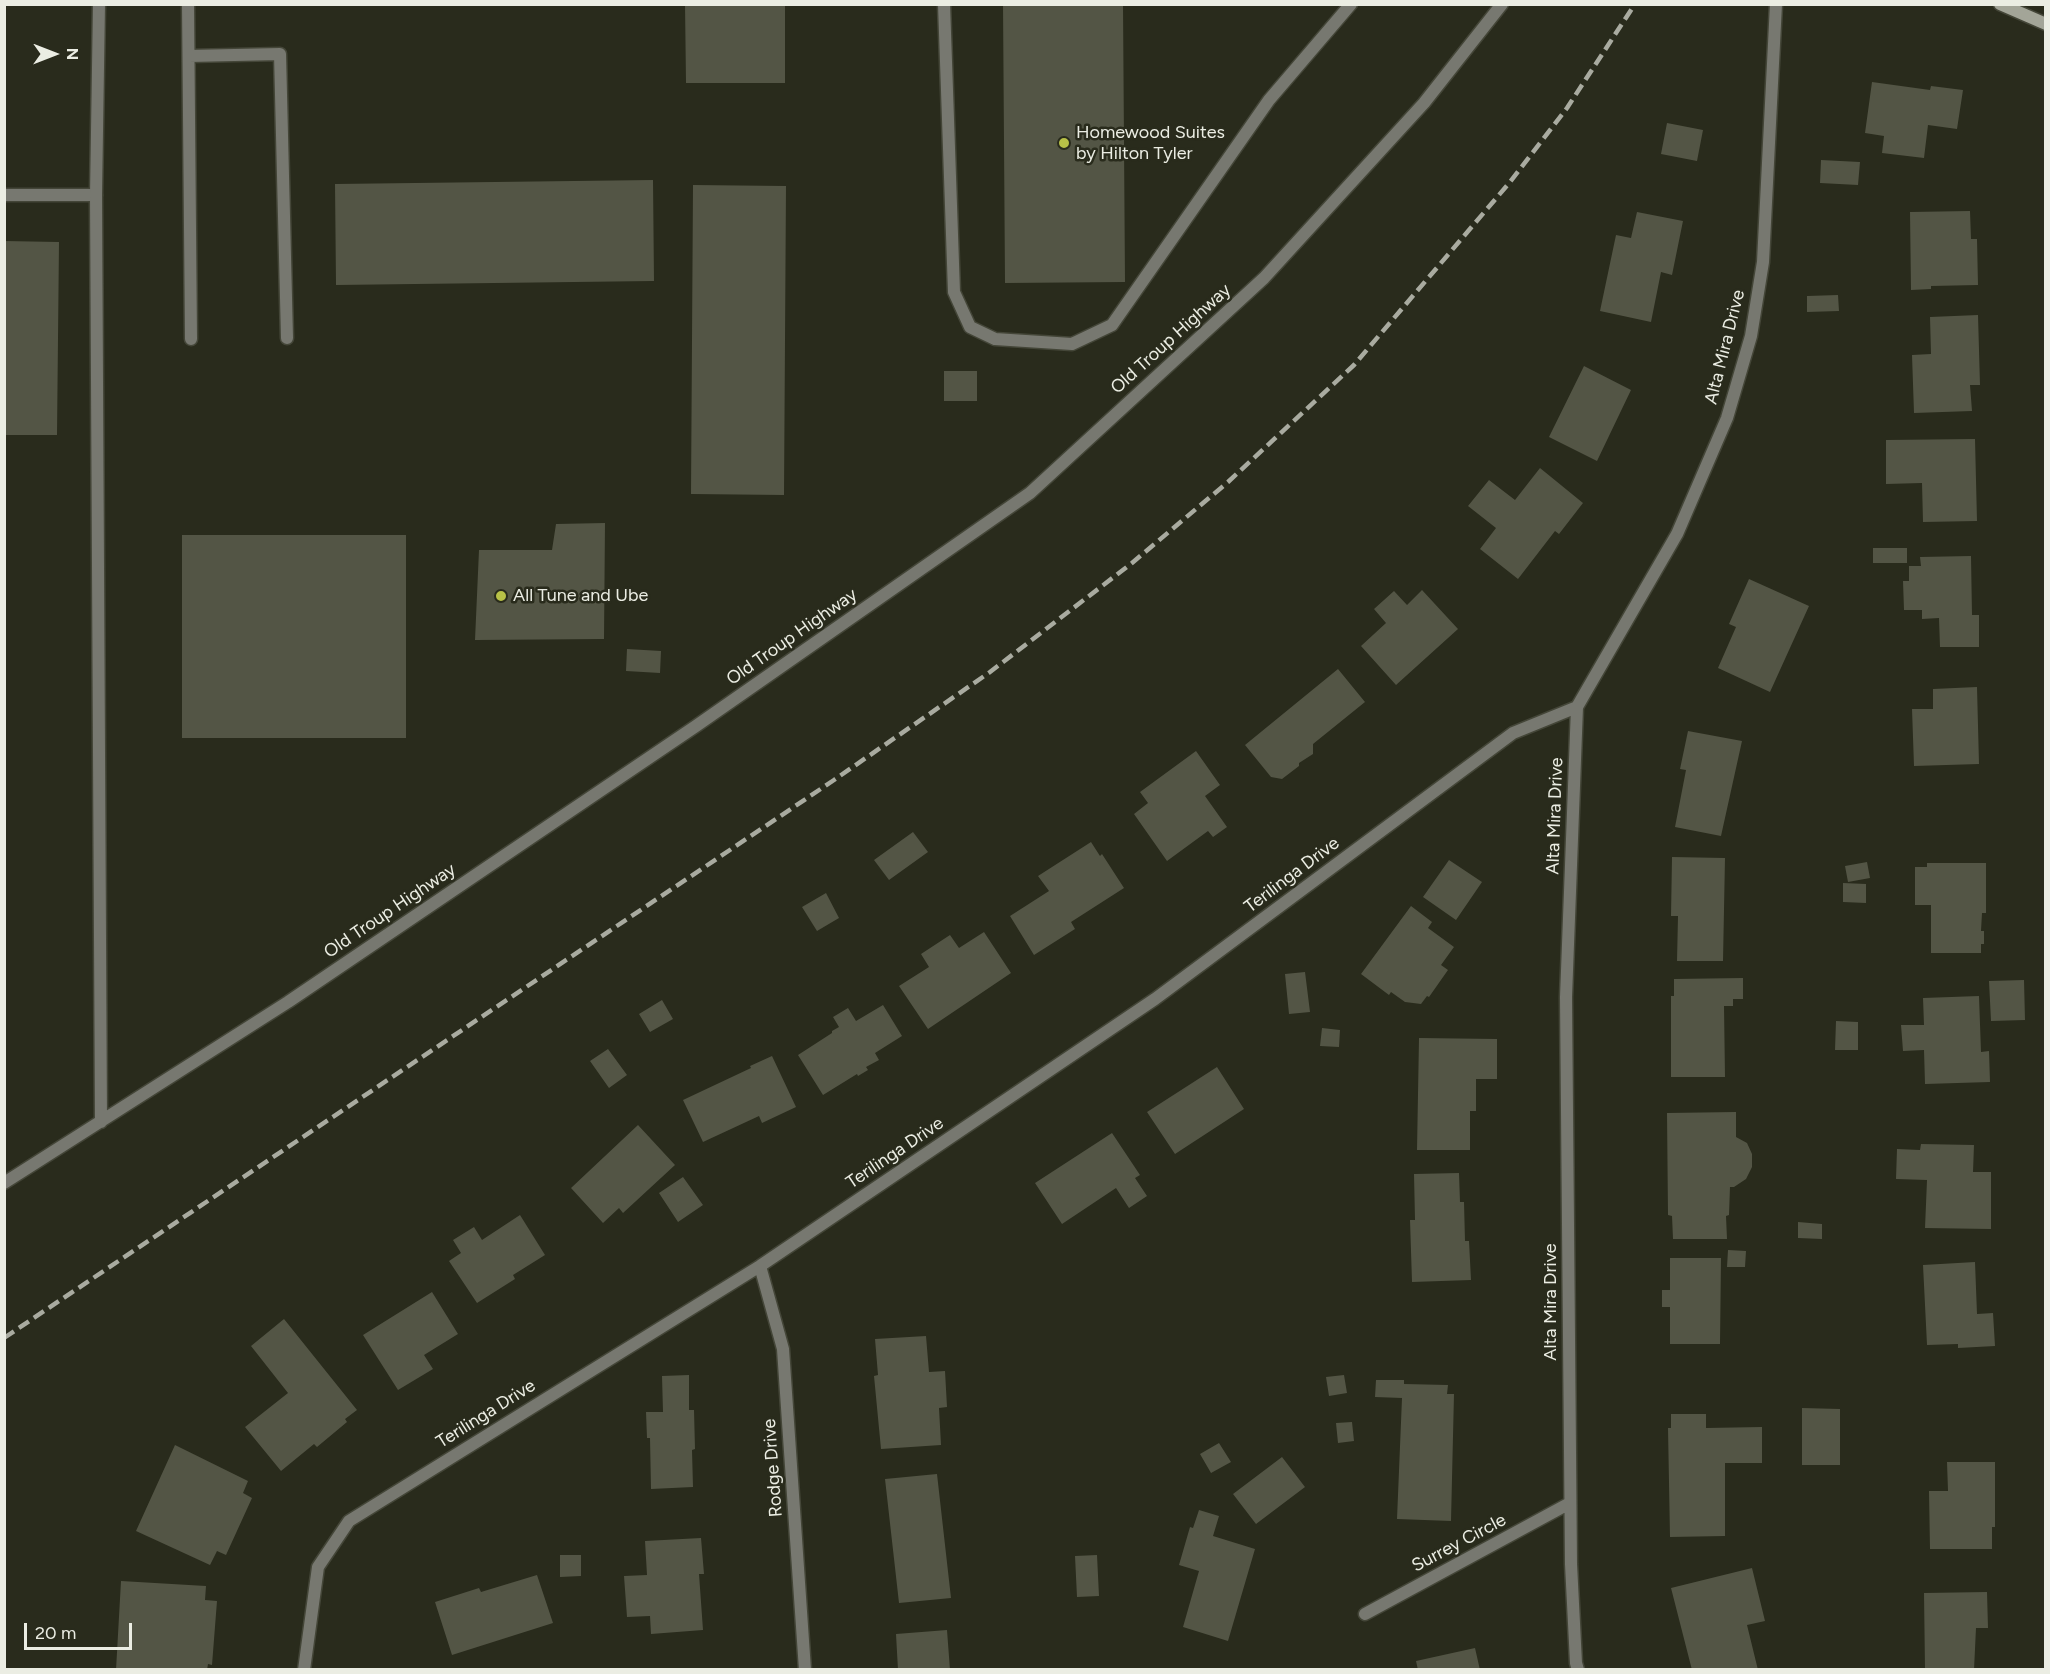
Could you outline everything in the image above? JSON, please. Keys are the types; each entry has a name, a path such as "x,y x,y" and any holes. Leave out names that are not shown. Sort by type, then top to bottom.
{"street":[{"path":"99,4 96,195 101,1122"},
{"path":"188,4 191,339"},
{"path":"944,4 954,292 970,327 995,339 1072,344 1112,325 1269,100 1351,4"},
{"name":"Old Troup Highway","path":"4,1183 288,1002 677,739 1030,493 1264,278 1424,104 1502,4"},
{"name":"Alta Mira Drive","path":"1578,1670 1571,1564 1566,997 1577,707 1677,534 1726,418 1750,336 1763,262 1776,4"},
{"path":"2000,4 2046,24"},
{"path":"189,56 280,54 287,338"},
{"path":"4,195 96,195"},
{"name":"Terilinga Drive","path":"304,1670 318,1567 349,1521 760,1266 1155,999 1513,733 1577,707"},
{"name":"Rodge Drive","path":"760,1266 783,1349 805,1670"},
{"name":"Surrey Circle","path":"1365,1614 1570,1503"}],"building":[{"path":"685,4 785,4 785,83 686,83"},
{"name":"Homewood Suites by Hilton Tyler","path":"1003,4 1123,4 1125,282 1005,283"},
{"path":"1872,82 1930,90 1931,86 1963,90 1957,129 1928,125 1924,158 1882,153 1884,136 1865,133"},
{"path":"1667,123 1703,130 1697,161 1661,154"},
{"path":"1821,160 1860,162 1858,185 1820,183"},
{"path":"653,180 654,281 336,285 335,184"},
{"path":"693,185 786,186 784,495 691,494"},
{"path":"1970,211 1971,239 1977,239 1978,285 1931,286 1931,289 1911,290 1910,212"},
{"path":"1637,212 1683,221 1672,275 1661,272 1651,322 1600,311 1616,235 1631,238"},
{"path":"4,241 59,242 57,435 4,435"},
{"path":"1838,295 1839,311 1807,312 1807,296"},
{"path":"1978,315 1980,385 1970,385 1972,411 1914,413 1912,355 1931,354 1930,317"},
{"path":"1584,366 1631,390 1597,461 1549,437"},
{"path":"944,371 977,371 977,401 944,401"},
{"path":"1975,439 1977,521 1923,522 1922,483 1886,484 1886,440"},
{"path":"1540,468 1583,503 1559,534 1555,531 1518,579 1480,549 1496,528 1468,506 1489,480 1515,500"},
{"path":"605,523 604,639 475,640 479,550 552,550 556,524"},
{"path":"182,535 406,535 406,738 182,738"},
{"path":"1873,548 1907,548 1907,563 1873,563"},
{"path":"1971,556 1972,615 1979,615 1979,647 1940,647 1939,618 1922,619 1922,610 1904,610 1903,581 1909,581 1909,566 1921,566 1920,557"},
{"path":"1749,579 1809,606 1770,692 1718,668 1736,627 1729,624"},
{"path":"1422,590 1458,629 1396,685 1361,646 1386,623 1374,609 1394,591 1407,605"},
{"path":"627,649 661,651 660,673 626,671"},
{"path":"1338,669 1365,702 1313,744 1313,754 1299,763 1299,766 1282,779 1271,777 1245,745"},
{"path":"1977,687 1979,764 1914,766 1912,709 1933,709 1933,689"},
{"path":"1688,731 1742,741 1721,836 1675,827 1686,770 1680,769"},
{"path":"1196,751 1220,785 1205,796 1227,827 1213,837 1208,831 1167,861 1134,814 1148,803 1140,792"},
{"path":"913,832 928,852 889,880 874,860"},
{"path":"1091,842 1100,856 1102,854 1124,888 1071,922 1075,929 1034,955 1010,916 1049,891 1038,876"},
{"path":"1672,857 1725,858 1723,961 1677,961 1678,916 1671,916"},
{"path":"1449,860 1482,882 1456,920 1423,897"},
{"path":"1867,862 1870,878 1848,882 1845,866"},
{"path":"1927,863 1986,863 1986,913 1982,913 1981,931 1984,931 1984,944 1981,944 1981,953 1931,953 1931,905 1915,905 1915,867 1927,867"},
{"path":"1843,883 1866,884 1866,903 1843,902"},
{"path":"826,893 839,918 817,931 802,907"},
{"path":"1411,906 1432,922 1428,928 1454,947 1441,965 1448,970 1429,997 1427,996 1421,1004 1405,1002 1391,992 1389,995 1361,974"},
{"path":"984,932 1011,973 928,1029 899,986 929,967 921,954 950,935 959,948"},
{"path":"1305,972 1310,1012 1289,1014 1285,974"},
{"path":"1743,978 1743,999 1733,999 1733,1006 1724,1006 1725,1077 1671,1077 1671,996 1674,996 1674,979"},
{"path":"2024,980 2025,1020 1991,1021 1989,981"},
{"path":"1979,996 1981,1052 1989,1051 1990,1082 1925,1084 1924,1050 1903,1051 1901,1025 1924,1025 1923,998"},
{"path":"662,1000 673,1019 650,1032 639,1014"},
{"path":"883,1005 902,1036 875,1053 879,1060 866,1067 868,1070 858,1076 857,1074 823,1095 798,1055 839,1027 833,1017 848,1008 856,1021"},
{"path":"1836,1021 1858,1022 1858,1050 1835,1050"},
{"path":"1322,1028 1340,1030 1339,1047 1320,1046"},
{"path":"1419,1038 1497,1039 1497,1079 1476,1079 1476,1111 1470,1111 1470,1150 1417,1150"},
{"path":"608,1049 627,1075 609,1088 590,1061"},
{"path":"772,1056 796,1107 762,1123 759,1116 703,1142 683,1100"},
{"path":"1217,1067 1244,1109 1175,1154 1147,1112"},
{"path":"1736,1112 1736,1137 1747,1143 1752,1154 1752,1167 1746,1179 1730,1187 1729,1215 1726,1216 1727,1239 1673,1239 1672,1216 1668,1215 1667,1113"},
{"path":"638,1125 675,1165 623,1213 619,1208 603,1223 571,1188"},
{"path":"1112,1133 1140,1175 1135,1178 1147,1196 1129,1208 1116,1188 1062,1224 1035,1183"},
{"path":"1921,1144 1974,1145 1973,1172 1991,1172 1991,1229 1925,1228 1927,1180 1896,1179 1897,1149 1920,1150"},
{"path":"1459,1173 1460,1202 1464,1202 1465,1241 1469,1241 1471,1280 1412,1282 1410,1220 1415,1220 1414,1174"},
{"path":"683,1177 703,1205 678,1222 659,1193"},
{"path":"520,1215 545,1255 513,1275 515,1279 477,1303 449,1261 461,1253 453,1240 474,1227 482,1240"},
{"path":"1798,1222 1822,1224 1822,1239 1798,1238"},
{"path":"1728,1250 1746,1251 1745,1267 1727,1267"},
{"path":"1670,1258 1721,1258 1720,1344 1670,1344 1670,1307 1662,1307 1662,1290 1670,1290"},
{"path":"1975,1262 1977,1314 1993,1313 1995,1346 1958,1348 1958,1344 1927,1345 1923,1265"},
{"path":"432,1292 458,1334 424,1355 433,1369 398,1390 363,1335"},
{"path":"284,1319 357,1410 345,1419 347,1422 317,1447 314,1444 281,1471 245,1427 288,1393 251,1346"},
{"path":"926,1336 929,1372 945,1371 947,1407 939,1408 941,1445 881,1449 874,1376 878,1375 875,1339"},
{"path":"689,1375 689,1410 694,1410 693,1487 651,1489 650,1438 647,1438 646,1412 663,1412 662,1376"},
{"path":"1344,1375 1347,1393 1329,1396 1326,1377"},
{"path":"1376,1380 1404,1380 1404,1384 1448,1385 1447,1394 1454,1394 1451,1521 1397,1519 1402,1398 1375,1397"},
{"path":"1802,1408 1840,1409 1840,1465 1802,1465"},
{"path":"1671,1414 1706,1414 1706,1428 1762,1427 1762,1463 1725,1463 1725,1536 1670,1537 1668,1428 1671,1428"},
{"path":"1352,1422 1354,1441 1338,1443 1336,1423"},
{"path":"1219,1443 1231,1462 1211,1473 1200,1454"},
{"path":"175,1445 248,1481 243,1493 252,1498 226,1555 217,1551 210,1565 136,1531"},
{"path":"1282,1457 1305,1487 1256,1524 1233,1494"},
{"path":"1947,1462 1995,1462 1995,1527 1992,1527 1992,1549 1930,1549 1929,1491 1948,1491"},
{"path":"937,1474 951,1598 899,1603 885,1479"},
{"path":"1199,1510 1219,1516 1213,1536 1255,1549 1228,1641 1183,1627 1199,1571 1179,1565 1190,1527 1193,1528"},
{"path":"701,1538 704,1574 699,1574 703,1630 651,1634 650,1616 627,1617 624,1576 647,1575 645,1541"},
{"path":"560,1555 581,1555 581,1576 560,1577"},
{"path":"1097,1555 1099,1596 1077,1597 1075,1556"},
{"path":"1752,1568 1765,1621 1747,1625 1758,1670 1692,1670 1671,1588"},
{"path":"537,1575 553,1623 452,1655 435,1602 479,1588 481,1592"},
{"path":"121,1581 206,1586 205,1600 217,1601 212,1665 208,1664 207,1670 116,1670"},
{"path":"1987,1592 1988,1628 1976,1628 1974,1670 1925,1670 1924,1593"},
{"path":"947,1630 950,1670 898,1670 896,1634"},
{"path":"1475,1648 1480,1670 1418,1670 1416,1661"}],"railway":[{"path":"4,1338 834,780 990,672 1132,563 1228,482 1354,365 1510,182 1567,108 1635,4"}],"place":[{"name":"Homewood Suites by Hilton Tyler","path":"1064,143"},
{"name":"All Tune and Ube","path":"501,596"}]}
